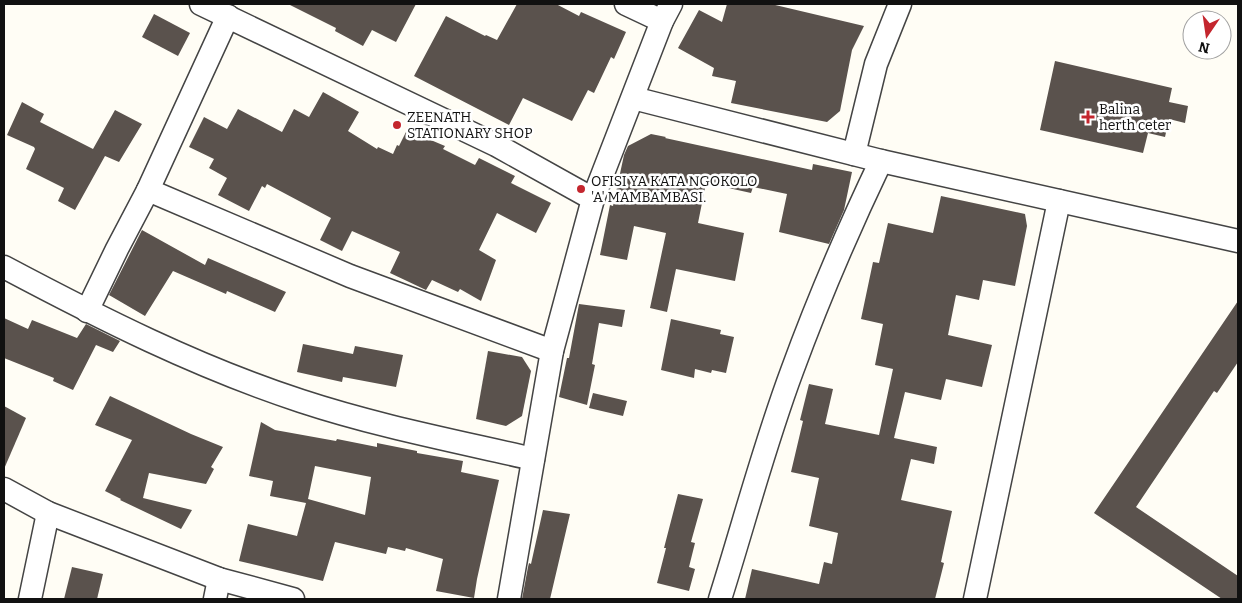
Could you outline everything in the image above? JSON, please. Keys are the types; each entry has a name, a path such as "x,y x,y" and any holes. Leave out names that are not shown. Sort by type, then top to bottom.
{"street":[{"path":"201,4 496,145 593,199"},
{"path":"509,599 552,351 593,199 666,12 626,4"},
{"path":"854,154 876,64 900,4"},
{"path":"87,311 116,250 148,190 228,16"},
{"path":"633,98 881,161 1238,241"},
{"path":"720,599 763,455 792,372 849,228 881,161"},
{"path":"148,190 350,276 552,351"},
{"path":"975,599 1059,201"},
{"path":"4,267 87,311 162,347 246,381 301,401 370,421 532,460"},
{"path":"4,489 48,513 217,589 293,599"},
{"path":"30,599 48,513"}],"building":[{"path":"288,4 416,4 396,42 372,30 363,46 335,31 336,28"},
{"path":"517,4 556,4 579,16 581,12 626,32 614,59 611,57 594,93 588,90 572,121 523,98 509,125 414,76 446,16 497,40"},
{"path":"727,4 771,4 864,26 852,50 840,111 827,122 731,103 736,81 712,76 714,68 678,48 699,10 722,22"},
{"path":"154,14 190,33 178,56 142,37"},
{"path":"1055,61 1172,88 1169,102 1188,106 1185,123 1169,119 1165,137 1148,133 1143,153 1040,130"},
{"path":"323,92 359,112 348,131 377,149 378,147 393,154 407,130 445,146 443,149 475,165 479,158 515,176 511,183 551,203 536,233 497,213 479,250 496,260 481,301 460,289 458,292 432,280 426,290 390,273 400,252 352,231 342,251 320,240 331,218 267,184 265,188 262,186 249,211 218,195 227,178 209,168 214,159 189,147 204,117 227,129 238,109 282,132 294,109 309,117"},
{"path":"22,102 44,114 40,122 93,149 115,110 142,124 119,162 105,156 75,210 58,201 64,188 26,169 35,149 34,147 7,135"},
{"path":"651,134 812,170 813,164 852,172 844,210 829,244 779,232 787,194 753,187 751,193 706,183 698,223 744,233 735,281 676,269 667,312 650,308 666,233 634,226 627,260 600,255 610,205 613,206 624,155 628,146"},
{"path":"941,196 1025,214 1027,226 1015,286 983,280 979,300 956,295 948,335 992,345 982,387 946,379 941,400 905,392 894,438 937,447 934,464 911,459 901,500 952,511 941,562 944,563 935,599 745,599 752,569 819,584 824,562 832,564 838,533 809,526 819,478 791,472 803,421 800,420 809,384 833,389 825,424 879,435 893,369 875,365 883,324 861,319 873,262 879,263 888,223 933,233"},
{"path":"142,230 205,265 208,258 286,292 275,312 227,291 226,294 173,271 145,316 109,295"},
{"path":"1238,301 1238,362 1217,393 1214,391 1136,507 1238,576 1238,599 1222,599 1094,513"},
{"path":"579,304 625,310 622,327 599,323 592,364 595,365 587,405 559,397 567,358 569,358"},
{"path":"4,318 28,329 32,320 77,338 86,324 120,341 113,352 96,345 73,390 53,381 54,378 4,358"},
{"path":"671,319 721,330 720,334 734,337 726,373 712,370 711,373 695,369 694,378 661,370"},
{"path":"303,344 353,354 355,346 403,355 396,387 343,377 342,382 297,372"},
{"path":"488,351 522,357 531,371 522,416 506,426 476,419"},
{"path":"593,393 627,401 623,416 589,408"},
{"path":"110,396 223,447 211,467 214,469 206,484 149,473 143,498 192,510 181,529 105,491 132,440 95,425"},
{"path":"4,406 26,418 4,469"},
{"path":"261,422 275,430 377,447 377,443 417,451 417,453 463,461 461,472 499,480 474,598 436,591 443,559 406,548 405,551 388,547 386,554 335,542 323,581 239,561 248,524 297,536 306,503 270,496 273,481 249,476","holes":["315,466 371,477 365,515 308,499"]},
{"path":"678,494 703,499 691,542 695,543 689,567 695,569 689,591 657,583"},
{"path":"543,510 570,514 550,599 522,599 528,567 529,563 531,564"},
{"path":"72,567 103,574 97,599 64,599"}],"place":[{"name":"Balina herth ceter","path":"1088,117"},
{"name":"ZEENATH STATIONARY SHOP","path":"397,125"},
{"name":"OFISI YA KATA NGOKOLO 'A' MAMBAMBASI.","path":"581,189"}]}
